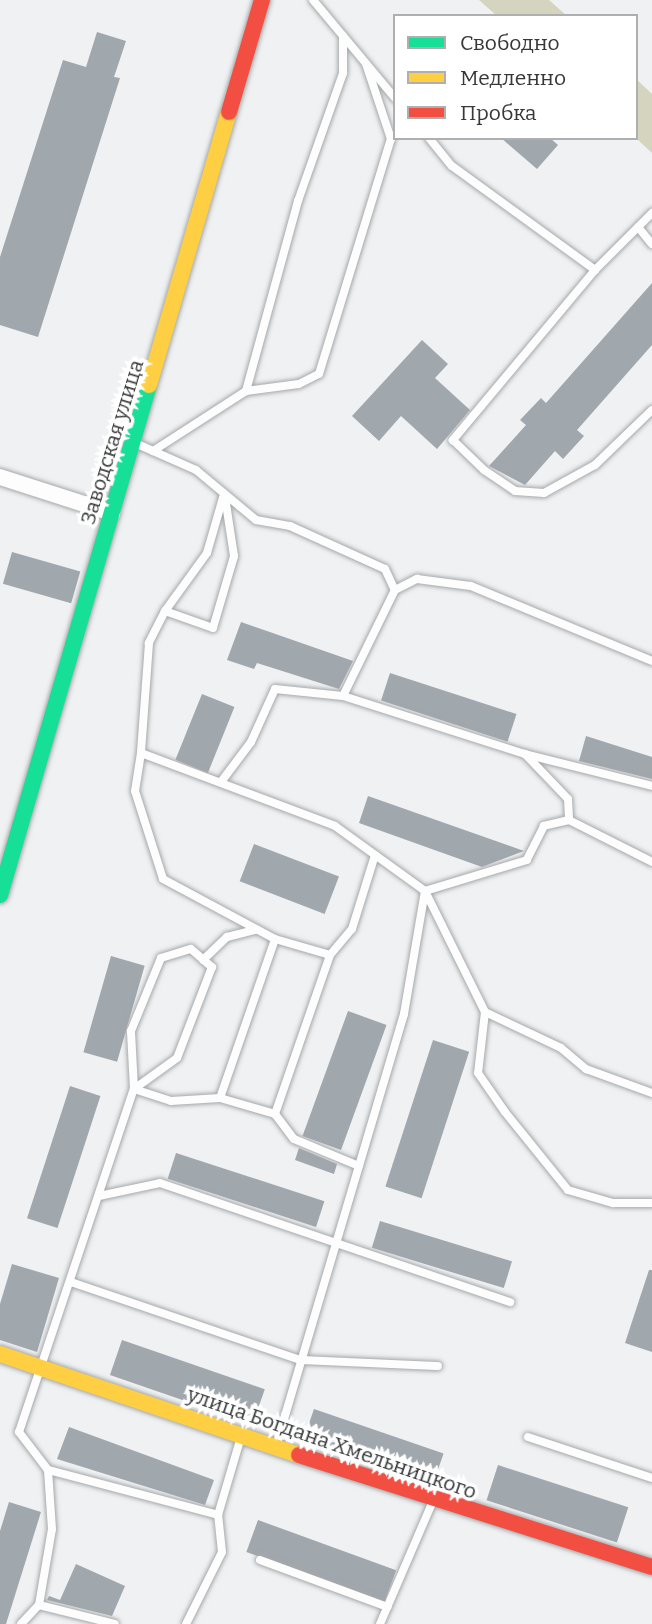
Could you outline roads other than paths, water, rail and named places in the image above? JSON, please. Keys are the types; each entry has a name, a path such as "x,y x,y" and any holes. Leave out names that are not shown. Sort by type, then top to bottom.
{"street":[{"name":"Заводская улица","path":"0,895 135,443 262,0"},
{"path":"0,477 113,513"},
{"name":"улица Богдана Хмельницкого","path":"0,1354 433,1500 652,1567"}],"lane":[{"path":"313,0 393,96"},
{"path":"246,391 298,201 343,73 343,36"},
{"path":"153,451 246,391 299,384 319,374 391,139 366,64"},
{"path":"431,140 452,166 595,270"},
{"path":"652,213 595,270 453,440 484,470 515,491 544,493 596,465 652,410"},
{"path":"638,227 652,244"},
{"path":"135,443 196,470 256,520 290,526 385,569 395,590"},
{"path":"165,611 213,628 234,556 224,494"},
{"path":"224,494 207,553 165,611 149,643 141,753 135,790 163,879 275,939 330,956"},
{"path":"343,696 395,590 417,579 471,586 652,662"},
{"path":"221,782 251,743 275,689 343,696 525,754 652,786"},
{"path":"141,753 335,827 425,891 485,1012 478,1073 568,1190 613,1203 652,1203"},
{"path":"525,754 568,799 569,820"},
{"path":"425,891 527,860 544,827 569,820 652,862"},
{"path":"275,1114 330,956 352,929 375,855"},
{"path":"276,1446 404,1014 425,891"},
{"path":"203,960 227,937 256,930"},
{"path":"220,1098 275,939"},
{"path":"21,1624 39,1605 52,1529 48,1470 19,1432 134,1089 131,1031 161,958 191,949 212,967 177,1058 134,1089"},
{"path":"485,1012 561,1048 586,1069 652,1093"},
{"path":"134,1089 172,1101 220,1098 275,1114 294,1139 359,1166"},
{"path":"99,1196 160,1184 510,1302"},
{"path":"71,1282 300,1360 438,1366"},
{"path":"186,1624 222,1552 219,1515 242,1434"},
{"path":"528,1437 652,1478"},
{"path":"48,1470 219,1515"},
{"path":"380,1624 433,1500"},
{"path":"260,1560 388,1607"},
{"path":"39,1605 115,1624"}]}
